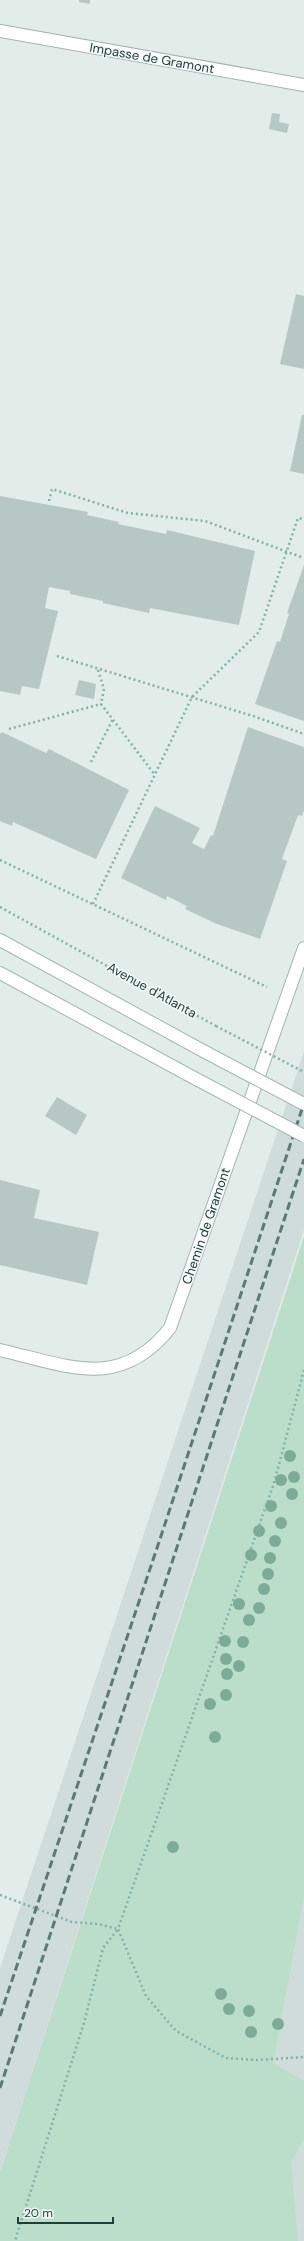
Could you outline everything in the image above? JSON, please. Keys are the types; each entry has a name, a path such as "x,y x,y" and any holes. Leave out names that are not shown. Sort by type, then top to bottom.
{"street":[{"name":"Impasse de Gramont","path":"0,31 304,85"},
{"path":"0,940 304,1104"},
{"name":"Chemin de Gramont","path":"0,1350 68,1365 103,1370 121,1366 136,1360 160,1340 170,1328 304,948"},
{"path":"0,973 304,1136"}],"path":[{"path":"49,501 52,488 128,514 205,521 301,557"},
{"path":"93,904 192,697 259,632 298,518 304,519"},
{"path":"56,656 253,716 304,734"},
{"path":"98,670 104,688 101,704 155,775"},
{"path":"8,729 101,704"},
{"path":"90,762 112,719"},
{"path":"0,860 287,997"},
{"name":"Avenue d'Atlanta","path":"0,907 216,1026 304,1072"},
{"path":"15,2241 84,2023 103,1948 118,1929 274,1483 304,1370"},
{"path":"0,1895 72,1922 98,1924 118,1929"},
{"path":"118,1929 146,1996 176,2031 226,2058 257,2060 304,2057"}],"shaded area":[{"path":"304,1051 304,1230 0,2172 0,1968"},
{"path":"304,1880 304,2241 257,2241 266,2098"}],"green space":[{"path":"304,1236 304,1896 273,2063 304,2081 304,2139 291,2163 298,2241 0,2241 0,2172"}],"building":[{"path":"79,0 90,0 90,4 79,2"},
{"path":"272,113 280,114 279,122 289,124 287,133 269,129"},
{"path":"296,294 304,296 304,369 280,364"},
{"path":"302,415 304,415 304,474 290,471"},
{"path":"0,496 88,512 87,515 119,522 118,524 166,534 167,530 255,551 239,625 150,608 149,613 103,603 103,601 70,594 70,591 49,587 45,608 58,611 39,689 22,686 20,695 0,691"},
{"path":"304,565 304,721 255,704 277,641 280,642 289,614 287,613"},
{"path":"79,680 96,684 94,699 75,695"},
{"path":"248,727 304,747 304,810 302,816 298,815 282,859 287,861 260,939 217,924 185,909 187,906 167,896 166,900 121,878 155,806 200,828 192,843 204,849 211,835 213,836"},
{"path":"2,732 46,753 49,749 129,790 96,859 13,822 12,826 0,821 0,734"},
{"path":"57,1097 87,1115 76,1135 45,1116"},
{"path":"0,1180 40,1190 34,1218 99,1232 87,1285 0,1265"}],"railway":[{"path":"0,2016 304,1103"},
{"path":"0,2088 304,1159"}]}
